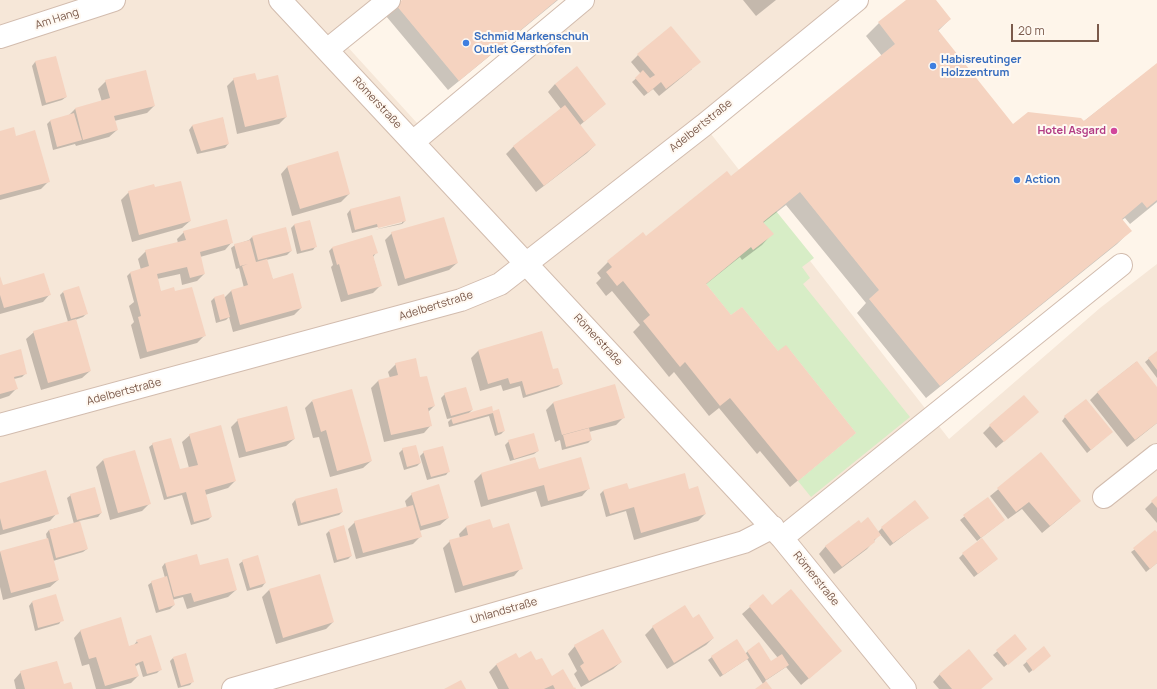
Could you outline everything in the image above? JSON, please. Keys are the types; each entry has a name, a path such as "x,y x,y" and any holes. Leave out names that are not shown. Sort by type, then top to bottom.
{"street":[{"name":"Am Hang","path":"0,37 114,0"},
{"name":"Römerstraße","path":"280,0 778,533 905,689"},
{"path":"327,50 389,0"},
{"path":"413,142 583,0"},
{"name":"Adelbertstraße","path":"0,426 461,300 500,284 704,125 857,0"},
{"name":"Uhlandstraße","path":"233,689 778,533 1121,265"},
{"path":"1104,497 1157,455"}],"shaded area":[{"path":"0,0 375,0 335,33 427,134 587,0 857,0 704,125 949,439 1100,308 1157,264 1157,689 0,689"}],"green space":[{"path":"776,211 814,258 802,267 810,278 803,284 910,417 811,497 798,481 856,433 790,350 778,351 742,307 731,315 706,284 751,247 753,250 773,234 763,222"}],"building":[{"name":"Schmid Markenschuh Outlet Gersthofen","path":"402,0 557,0 459,81 396,5"},
{"path":"906,0 936,0 951,19 938,30 1013,124 1028,112 1081,118 1084,121 1157,63 1157,200 1147,208 1142,202 1122,219 1132,231 940,386 869,299 879,290 800,192 763,222 774,234 753,250 751,247 706,284 731,315 742,307 778,351 786,345 856,433 798,481 730,398 720,406 685,362 680,367 643,321 650,315 623,281 617,286 606,272 612,267 607,261 643,232 646,236 727,171 731,176 895,44 878,22"},
{"path":"671,26 701,62 666,89 661,82 648,93 635,78 643,70 650,78 655,75 637,54"},
{"path":"56,56 67,97 46,103 35,61"},
{"path":"577,66 606,104 584,122 555,84"},
{"path":"146,70 155,106 114,116 118,130 83,140 75,108 110,98 105,80"},
{"path":"255,73 257,80 278,75 287,117 245,127 233,78"},
{"path":"565,105 596,145 544,186 513,146"},
{"path":"74,113 82,140 57,147 50,120"},
{"path":"223,117 229,144 201,151 192,125"},
{"path":"14,127 16,136 35,130 50,182 0,195 0,131"},
{"path":"338,151 350,194 300,209 287,166"},
{"path":"181,181 191,221 139,235 128,191 154,184 155,187"},
{"path":"400,196 406,221 378,228 377,224 355,230 350,209"},
{"path":"444,217 458,263 405,279 391,232"},
{"path":"227,219 233,243 200,252 205,274 190,278 187,267 157,274 161,291 174,287 175,291 192,287 206,336 147,352 138,317 141,316 130,272 149,266 145,250 186,240 183,231"},
{"path":"310,220 317,247 301,251 294,224"},
{"path":"286,227 292,251 258,260 252,236"},
{"path":"372,235 378,253 373,255 382,286 348,295 339,264 337,265 332,247"},
{"path":"250,240 256,262 267,259 273,279 293,273 302,308 240,325 231,290 248,285 242,266 248,264 240,266 234,244"},
{"path":"44,273 51,295 4,308 0,295 0,276 3,285"},
{"path":"79,286 88,314 71,319 63,291"},
{"path":"224,294 230,317 220,320 214,297"},
{"path":"76,319 91,371 48,383 33,331"},
{"path":"542,331 553,369 558,368 563,384 526,395 522,381 510,384 508,378 488,384 478,350"},
{"path":"21,349 27,374 14,377 18,389 0,394 0,355"},
{"path":"1157,351 1157,370 1148,358"},
{"path":"416,358 420,377 427,376 435,406 428,408 432,426 391,435 378,380 398,375 395,363"},
{"path":"1137,361 1157,387 1157,423 1135,440 1097,392"},
{"path":"615,384 625,418 562,435 553,402"},
{"path":"466,387 473,410 451,416 444,393"},
{"path":"352,389 372,461 337,471 326,430 321,432 312,400"},
{"path":"1024,395 1039,412 1004,442 989,425"},
{"path":"1086,399 1113,432 1091,450 1064,416"},
{"path":"287,406 295,439 246,452 237,419"},
{"path":"492,406 493,411 499,409 505,431 498,433 493,413 453,424 451,418"},
{"path":"221,425 236,481 205,490 212,517 194,522 186,492 167,497 152,443 171,438 180,469 198,465 189,434"},
{"path":"589,428 592,440 566,447 563,435"},
{"path":"534,433 539,451 514,459 508,440"},
{"path":"416,445 421,463 407,467 402,448"},
{"path":"443,446 450,472 431,477 423,451"},
{"path":"135,450 151,504 118,513 103,459"},
{"path":"1041,452 1081,501 1050,526 1029,502 1016,512 997,488"},
{"path":"535,457 539,469 581,457 590,489 548,501 544,485 488,500 481,473"},
{"path":"46,470 59,514 3,530 0,518 0,483"},
{"path":"685,473 689,489 698,486 706,514 641,533 634,507 610,514 603,490 627,483 629,489"},
{"path":"439,484 449,518 421,526 411,493"},
{"path":"95,487 102,513 77,520 70,494"},
{"path":"337,488 343,512 301,523 295,499"},
{"path":"1157,496 1157,508 1151,501"},
{"path":"988,497 1005,520 981,538 963,515"},
{"path":"915,500 929,518 893,543 881,527"},
{"path":"413,505 422,537 363,553 354,521"},
{"path":"868,517 881,535 874,540 875,542 842,567 825,546 859,520 861,523"},
{"path":"490,519 493,528 509,523 523,569 463,586 449,540 468,535 466,526"},
{"path":"80,521 88,549 56,558 49,530"},
{"path":"344,525 352,556 337,560 329,530"},
{"path":"1155,530 1157,532 1157,563 1150,569 1133,548"},
{"path":"48,538 59,580 11,593 0,551"},
{"path":"982,538 998,559 978,574 962,553"},
{"path":"197,554 200,565 228,558 237,590 194,602 191,593 174,597 165,563"},
{"path":"258,555 266,583 250,588 242,560"},
{"path":"320,574 334,622 283,638 269,589"},
{"path":"167,576 175,605 159,610 151,581"},
{"path":"791,589 842,651 809,679 749,606 763,594 772,605"},
{"path":"56,594 64,621 38,628 32,601"},
{"path":"685,605 693,618 699,614 714,638 674,663 652,626"},
{"path":"121,617 129,646 138,643 136,640 151,635 162,670 147,674 143,661 135,664 139,676 105,686 96,657 89,659 80,630"},
{"path":"603,629 622,662 589,681 580,666 584,663 574,645"},
{"path":"1015,634 1027,649 1008,665 996,650"},
{"path":"737,639 749,658 723,675 711,656"},
{"path":"759,642 771,661 782,654 789,665 766,680 747,651"},
{"path":"1044,646 1051,656 1033,671 1026,661"},
{"path":"969,649 993,679 981,689 952,689 939,674"},
{"path":"531,651 536,660 542,658 552,676 563,669 576,689 555,689 553,685 544,689 509,689 496,664 516,653 519,658"},
{"path":"186,653 194,682 181,686 173,657"},
{"path":"57,661 64,684 71,682 73,689 25,689 20,671"},
{"path":"461,680 466,689 444,689"},
{"path":"766,681 772,689 755,689"}],"place":[{"name":"Schmid Markenschuh Outlet Gersthofen","path":"466,43"},
{"name":"Habisreutinger Holzzentrum","path":"933,66"},
{"name":"Hotel Asgard","path":"1114,131"},
{"name":"Action","path":"1017,180"}]}
